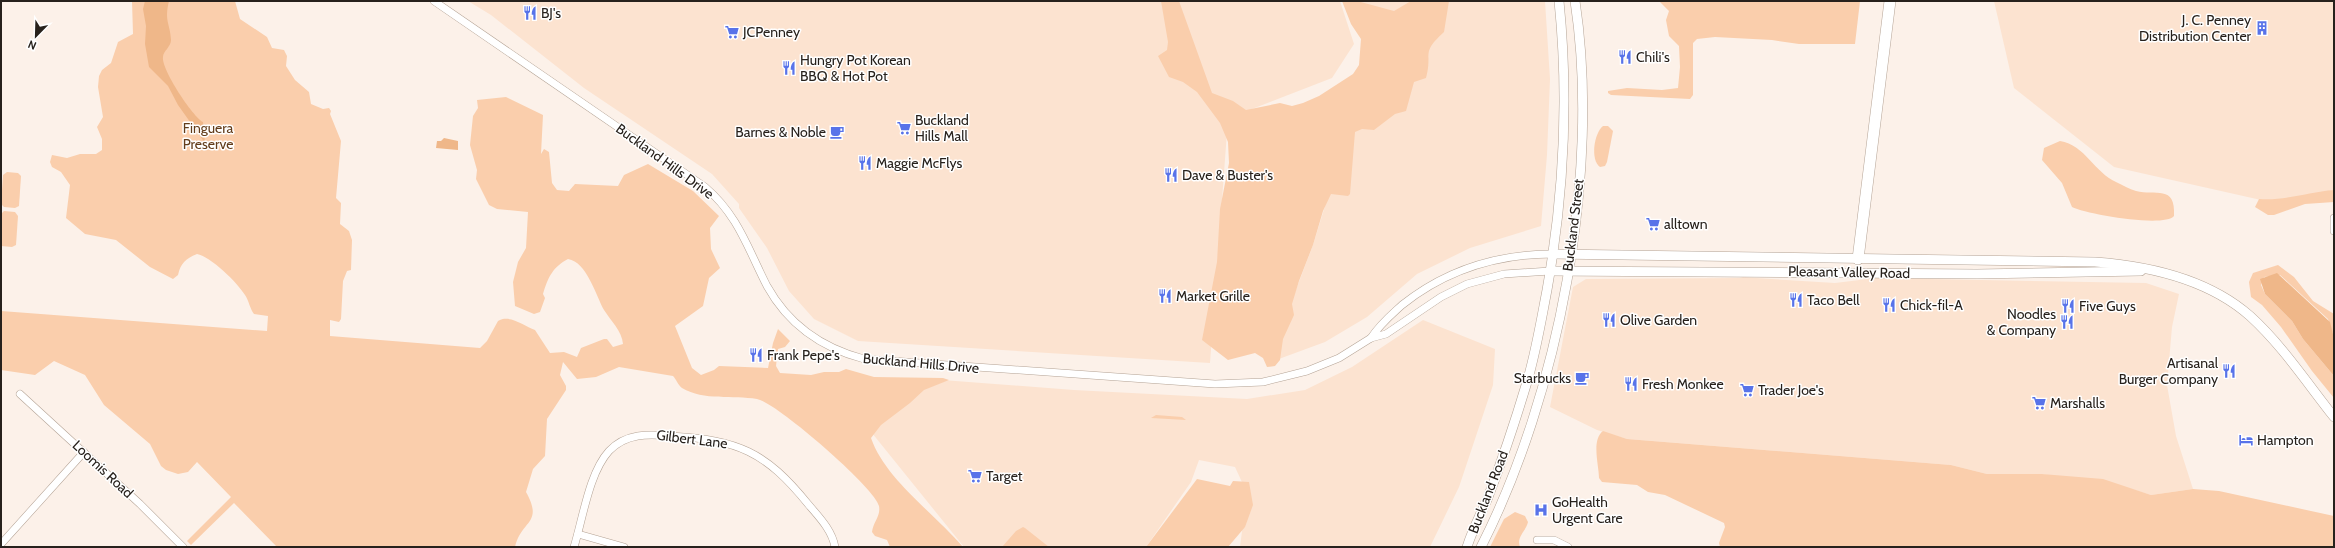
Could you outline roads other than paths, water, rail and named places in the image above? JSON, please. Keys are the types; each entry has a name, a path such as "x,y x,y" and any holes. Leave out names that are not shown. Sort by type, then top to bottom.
{"highway":[{"path":"1858,259 1890,1"}],"main road":[{"name":"Buckland Street","path":"1509,437 1534,354 1553,254 1561,189 1565,111 1564,60 1559,1"},
{"name":"Buckland Street","path":"1524,444 1549,365 1570,254 1579,180 1582,112 1581,58 1575,1"},
{"path":"1565,111 1582,112"},
{"name":"Pleasant Valley Road","path":"1553,254 1990,260 2126,264 2170,274 2195,283 2241,309 2268,335 2334,417"},
{"path":"1706,271 1711,257"},
{"path":"1857,272 1858,259"},
{"path":"1990,260 1990,274"},
{"path":"2000,261 2000,273"},
{"name":"Pleasant Valley Road","path":"1550,270 1990,274 2148,270"},
{"name":"Buckland Road","path":"1467,547 1509,437"},
{"name":"Buckland Road","path":"1481,547 1501,505 1524,444"},
{"path":"1504,450 1519,458"}],"street":[{"name":"Buckland Hills Drive","path":"434,1 709,191 739,227 768,286 784,311 816,339 845,353 883,361 1239,384 1272,381 1307,371 1339,358 1371,338 1386,334 1441,298 1472,282 1515,272 1550,270"},
{"path":"2334,218 2334,231"},
{"name":"Buckland Hills Drive","path":"1371,338 1380,324 1405,303 1453,273 1496,259 1529,254 1553,254"},
{"name":"Loomis Road","path":"20,394 140,504 183,547"},
{"name":"Gilbert Lane","path":"574,547 598,466 610,450 627,438 648,434 718,440 740,446 758,455 771,464 797,490 829,529 835,547"},
{"path":"1,544 84,452"},
{"path":"578,534 624,547"},
{"path":"1537,540 1554,540 1568,547"}],"place":[{"name":"BJ's","path":"530,13"},
{"name":"J. C. Penney Distribution Center","path":"2262,28"},
{"name":"JCPenney","path":"732,32"},
{"name":"Chili's","path":"1625,57"},
{"name":"Hungry Pot Korean BBQ & Hot Pot","path":"789,68"},
{"name":"Buckland Hills Mall","path":"904,128"},
{"name":"Barnes & Noble","path":"837,132"},
{"name":"Maggie McFlys","path":"865,163"},
{"name":"Dave & Buster's","path":"1171,175"},
{"name":"alltown","path":"1653,224"},
{"name":"Market Grille","path":"1165,296"},
{"name":"Taco Bell","path":"1796,300"},
{"name":"Chick-fil-A","path":"1889,305"},
{"name":"Five Guys","path":"2068,306"},
{"name":"Olive Garden","path":"1609,320"},
{"name":"Noodles & Company","path":"2067,322"},
{"name":"Frank Pepe's","path":"756,355"},
{"name":"Artisanal Burger Company","path":"2229,371"},
{"name":"Starbucks","path":"1582,378"},
{"name":"Fresh Monkee","path":"1631,384"},
{"name":"Trader Joe's","path":"1747,390"},
{"name":"Marshalls","path":"2039,403"},
{"name":"Hampton","path":"2246,440"},
{"name":"Target","path":"975,476"},
{"name":"GoHealth Urgent Care","path":"1541,510"}],"park label":[{"name":"Finguera Preserve","path":"208,136"}]}
